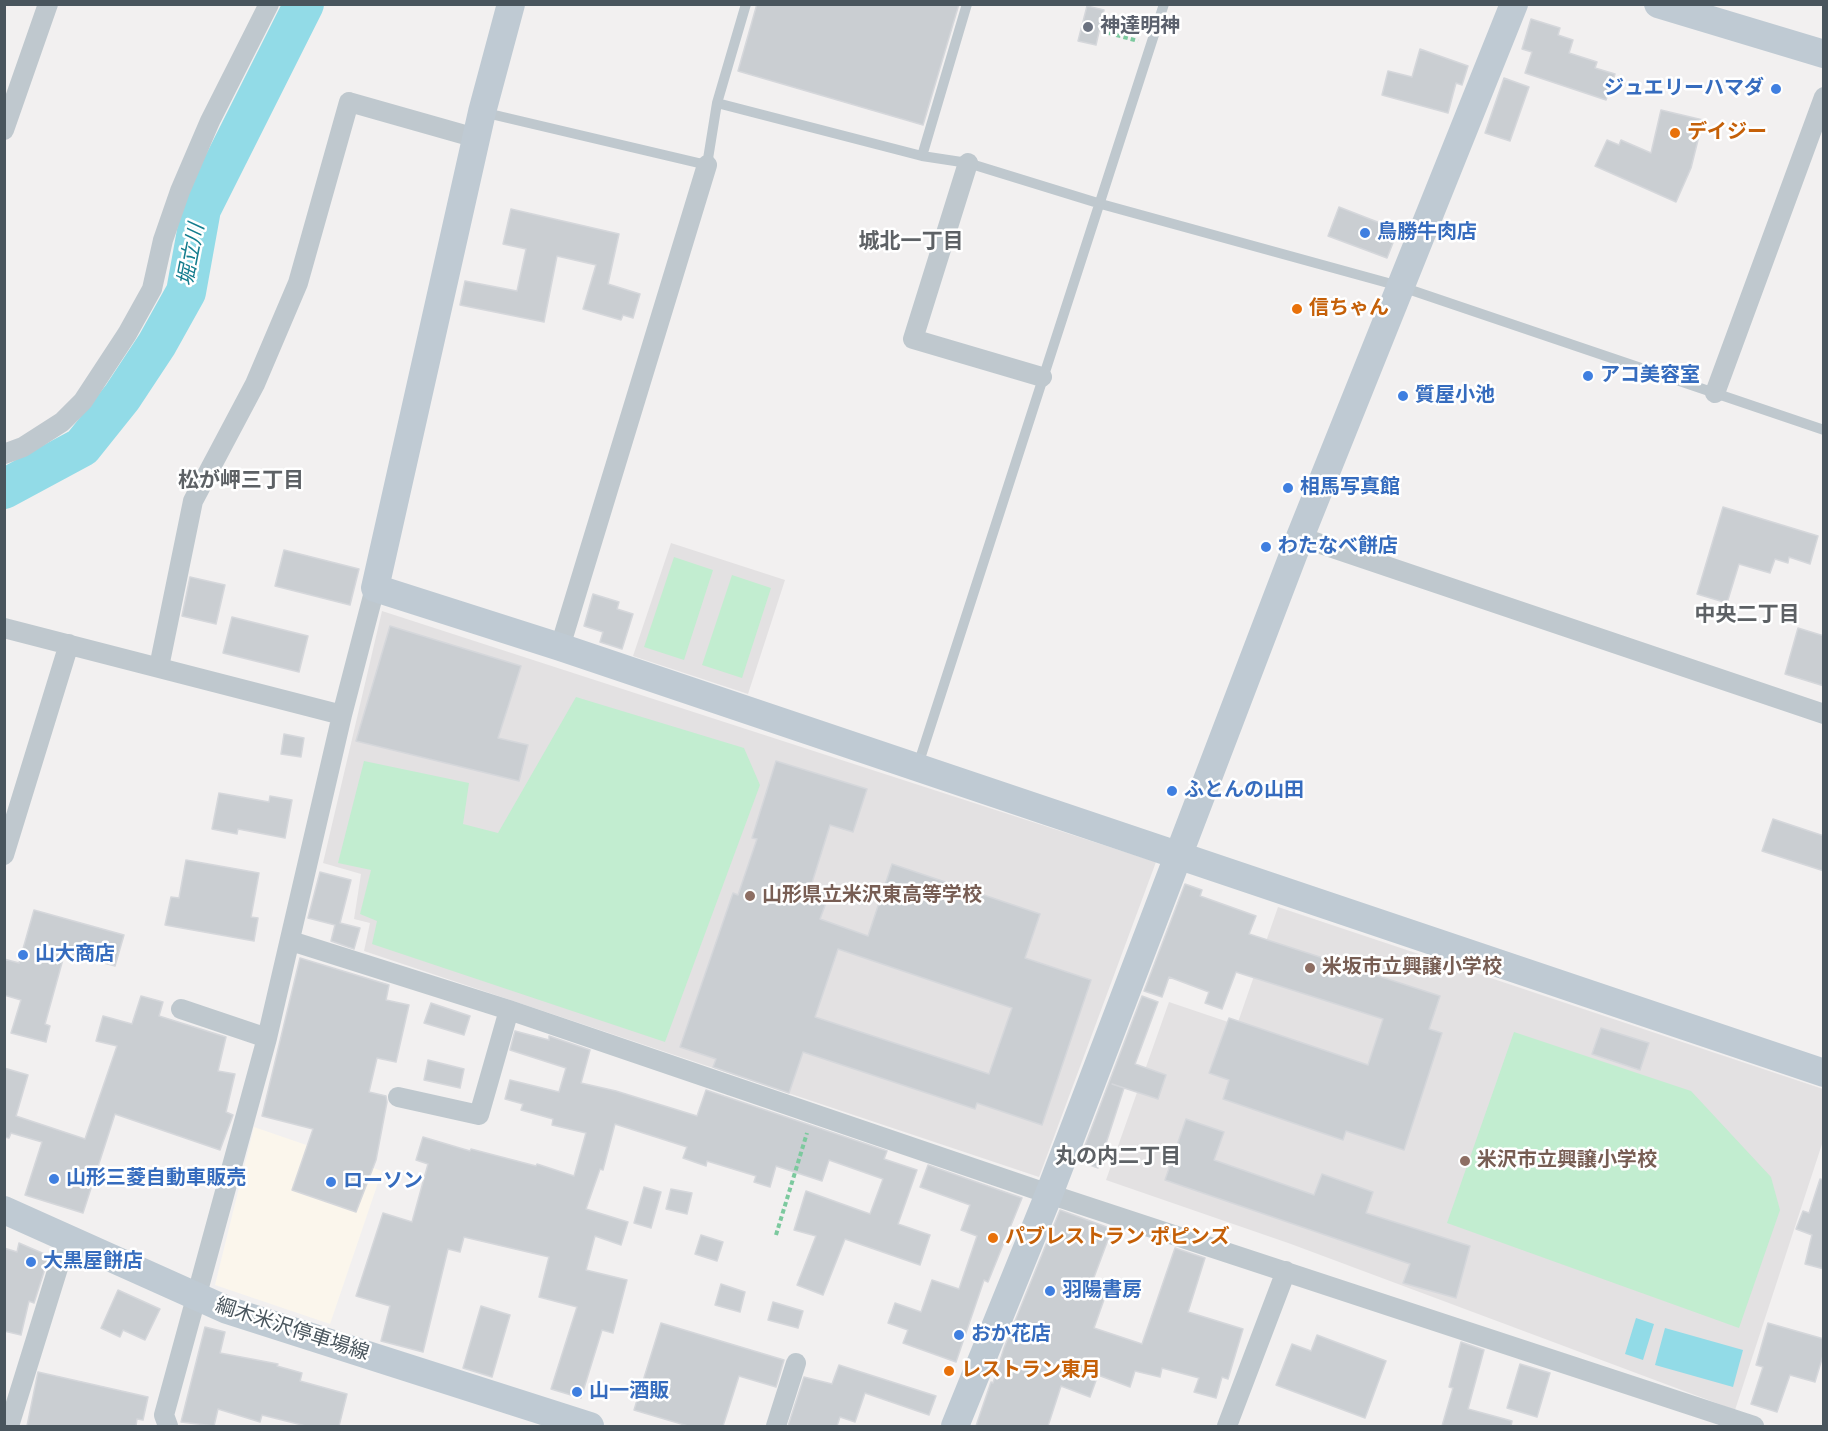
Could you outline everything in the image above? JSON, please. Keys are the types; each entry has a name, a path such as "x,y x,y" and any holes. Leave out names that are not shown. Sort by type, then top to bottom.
{"street":[{"path":"4,130 48,4"},
{"path":"4,454 23,447 62,422 83,401 127,334 152,289 163,240 180,191 210,122 269,4"},
{"path":"168,1426 164,1415 267,1038 291,941 342,715 375,588 479,125 511,4"},
{"path":"955,1426 1049,1194 1300,537 1399,286 1515,4"},
{"path":"1658,4 1824,54"},
{"path":"1715,393 1824,97"},
{"path":"159,667 193,501 255,384 298,283 349,102 479,125"},
{"path":"968,163 913,339 1042,377"},
{"path":"560,647 707,165"},
{"path":"1300,537 1824,714"},
{"path":"375,588 560,647 1823,1073"},
{"path":"4,628 342,715"},
{"path":"4,855 69,644"},
{"path":"291,941 509,1010 1049,1194 1754,1426"},
{"path":"181,1009 267,1038"},
{"path":"398,1097 479,1115 509,1010"},
{"name":"綱木米沢停車場線","path":"4,1210 196,1298 590,1426"},
{"path":"9,1426 67,1239"},
{"path":"1227,1426 1286,1271"},
{"path":"776,1426 796,1363"}],"lane":[{"path":"479,125 707,165 717,103 746,4"},
{"path":"922,156 967,4"},
{"path":"917,768 1164,4"},
{"path":"717,103 922,156 968,163 1101,204 1399,286 1824,430"}],"path":[{"path":"1110,33 1151,46"},
{"path":"776,1235 813,1112"}],"shaded area":[{"path":"671,543 785,580 748,694 633,656"},
{"name":"山形県立米沢東高等学校","path":"382,611 1156,862 1039,1177 364,951 370,923 354,919 361,874 323,863"},
{"name":"米沢市立興譲小学校","path":"1278,907 1823,1089 1823,1141 1735,1410 1291,1244 1106,1180 1169,1002 1237,1025"},
{"path":"254,1127 382,1171 330,1324 215,1285"}],"green space":[{"path":"674,557 713,570 684,660 644,647"},
{"path":"732,575 771,588 742,678 702,665"},
{"path":"576,697 744,748 760,785 665,1042 372,944 377,921 360,914 371,870 338,863 364,761 469,783 463,824 498,833"},
{"path":"1514,1032 1691,1091 1771,1177 1780,1210 1739,1328 1447,1223"}],"water":[{"path":"1636,1318 1654,1324 1643,1360 1625,1354"},
{"path":"1665,1328 1743,1350 1733,1387 1655,1365"}],"building":[{"path":"757,4 959,4 923,125 738,71"},
{"path":"1087,6 1104,10 1096,45 1078,41"},
{"path":"1531,19 1560,28 1558,35 1573,40 1569,53 1597,62 1595,68 1615,74 1606,100 1525,73 1532,52 1522,49"},
{"path":"1420,49 1468,66 1462,85 1456,83 1448,113 1382,95 1388,71 1412,77"},
{"path":"1504,78 1529,87 1510,141 1485,133"},
{"path":"1661,110 1703,120 1691,168 1676,202 1595,166 1607,140 1619,145 1621,140 1651,153"},
{"path":"1339,207 1398,230 1387,258 1328,236"},
{"path":"511,209 619,234 608,284 640,294 633,318 623,315 621,320 583,309 596,265 557,256 544,322 460,305 465,281 517,291 526,249 503,244"},
{"path":"1723,507 1818,536 1810,564 1789,557 1788,563 1775,559 1770,573 1739,564 1727,603 1697,594"},
{"path":"284,550 359,569 350,605 275,586"},
{"path":"190,577 225,585 216,624 182,616"},
{"path":"593,594 619,602 617,609 633,614 622,649 600,642 603,632 584,626"},
{"path":"232,617 308,636 299,672 223,653"},
{"path":"390,626 521,666 498,738 528,745 519,781 356,741"},
{"path":"1798,628 1824,636 1824,686 1785,674"},
{"path":"284,734 304,738 301,757 281,754"},
{"path":"776,761 867,789 853,832 830,825 811,886 830,892 820,919 868,936 892,864 1040,914 1025,958 1091,980 1042,1125 977,1103 975,1109 803,1052 789,1093 713,1067 716,1059 680,1047 733,893 738,895 757,839 752,838","holes":["838,949 1012,1008 989,1074 815,1017"]},
{"path":"219,793 269,802 270,796 292,800 285,838 238,829 237,834 212,829"},
{"path":"1773,819 1824,836 1824,871 1762,851"},
{"path":"186,860 259,873 251,917 258,918 254,941 165,925 171,897 179,898"},
{"path":"320,872 351,880 340,923 360,928 354,949 331,941 335,925 308,918"},
{"path":"1185,884 1202,890 1200,896 1256,916 1249,934 1440,996 1429,1029 1442,1033 1404,1150 1346,1131 1343,1140 1223,1099 1229,1080 1209,1073 1229,1018 1368,1065 1383,1019 1236,972 1222,1009 1205,1003 1209,992 1169,977 1162,997 1144,991"},
{"path":"34,910 124,935 115,966 65,952 45,1024 50,1026 46,1042 11,1033 21,1000 4,995 4,959 19,963"},
{"path":"300,958 389,985 386,1000 409,1005 396,1062 377,1058 369,1092 386,1096 387,1102 376,1160 356,1212 292,1190 313,1129 262,1116"},
{"path":"141,996 163,1002 159,1016 226,1037 218,1071 235,1074 226,1112 233,1115 220,1150 115,1114 83,1213 25,1195 42,1142 11,1133 9,1138 4,1137 4,1068 28,1075 16,1116 85,1139 117,1046 96,1041 103,1016 132,1024"},
{"path":"1142,996 1158,1002 1135,1064 1166,1075 1158,1099 1112,1084 1124,1088 1098,1168 1079,1161"},
{"path":"431,1003 470,1016 464,1035 424,1023"},
{"path":"1601,1028 1649,1043 1640,1070 1592,1054"},
{"path":"515,1031 549,1040 549,1036 590,1050 581,1083 616,1091 697,1116 706,1090 887,1151 884,1159 917,1170 898,1224 930,1235 920,1265 845,1239 823,1295 797,1285 816,1236 794,1230 806,1191 870,1214 883,1179 829,1160 822,1181 776,1166 770,1187 754,1182 756,1176 707,1161 706,1166 683,1158 687,1147 615,1124 603,1170 600,1169 586,1209 628,1222 621,1245 595,1236 586,1270 627,1280 613,1333 602,1330 581,1398 551,1389 577,1307 539,1297 549,1257 464,1237 460,1252 448,1249 423,1352 381,1341 390,1306 356,1296 383,1213 412,1222 428,1164 416,1160 423,1137 470,1151 471,1149 536,1166 537,1164 574,1176 586,1133 552,1125 553,1119 521,1110 523,1104 505,1099 510,1080 559,1092 566,1068 510,1050"},
{"path":"428,1060 464,1069 460,1088 424,1080"},
{"path":"1186,1119 1224,1132 1214,1160 1314,1195 1322,1174 1373,1192 1366,1213 1470,1246 1456,1298 1403,1283 1410,1264 1165,1180"},
{"path":"928,1165 1022,1198 988,1282 984,1280 956,1362 903,1343 908,1330 888,1323 895,1303 921,1312 932,1280 959,1289 977,1236 961,1230 970,1205 920,1187"},
{"path":"1820,1179 1824,1180 1824,1269 1805,1264 1812,1235 1796,1229 1803,1211 1809,1213"},
{"path":"644,1187 661,1192 651,1228 634,1223"},
{"path":"671,1189 692,1193 687,1214 666,1209"},
{"path":"1060,1210 1112,1229 1090,1288 1106,1294 1094,1328 1142,1344 1175,1248 1205,1258 1188,1312 1243,1329 1228,1379 1222,1377 1216,1398 1194,1392 1199,1378 1162,1368 1160,1377 1135,1371 1130,1387 1098,1375 1090,1397 1061,1386 1048,1426 976,1426 1004,1348"},
{"path":"701,1235 723,1242 717,1261 695,1254"},
{"path":"19,1243 49,1256 34,1303 29,1301 21,1335 4,1331 4,1248 17,1252"},
{"path":"721,1284 745,1292 740,1312 715,1305"},
{"path":"118,1290 160,1309 145,1340 123,1330 120,1337 101,1328"},
{"path":"773,1302 803,1311 798,1328 768,1320"},
{"path":"481,1306 510,1315 492,1377 463,1368"},
{"path":"661,1323 784,1360 776,1387 739,1376 723,1426 688,1426 634,1410"},
{"path":"1768,1323 1824,1339 1824,1352 1815,1382 1790,1375 1777,1412 1751,1404 1763,1367 1756,1365"},
{"path":"205,1327 225,1332 220,1353 278,1364 277,1366 302,1373 300,1381 347,1394 339,1426 306,1426 262,1415 260,1422 218,1409 214,1426 181,1422"},
{"path":"1317,1335 1386,1361 1365,1418 1276,1385 1292,1344 1311,1351"},
{"path":"1461,1342 1484,1350 1468,1409 1512,1421 1511,1426 1442,1426 1453,1388 1449,1387"},
{"path":"1520,1364 1550,1373 1537,1417 1507,1408"},
{"path":"839,1365 936,1396 929,1415 865,1393 855,1422 840,1417 837,1426 788,1426 804,1377 832,1384"},
{"path":"38,1372 148,1397 143,1420 137,1419 136,1426 27,1426"}],"waterway":[{"name":"堀立川","path":"4,489 82,447 122,397 157,344 186,292 201,209 304,4"}],"place":[{"name":"神達明神","path":"1088,27"},
{"name":"ジュエリーハマダ","path":"1776,89"},
{"name":"デイジー","path":"1675,133"},
{"name":"鳥勝牛肉店","path":"1365,233"},
{"name":"信ちゃん","path":"1297,309"},
{"name":"アコ美容室","path":"1588,376"},
{"name":"質屋小池","path":"1403,396"},
{"name":"相馬写真館","path":"1288,488"},
{"name":"わたなべ餅店","path":"1266,547"},
{"name":"ふとんの山田","path":"1172,791"},
{"name":"山形県立米沢東高等学校","path":"750,896"},
{"name":"山大商店","path":"23,955"},
{"name":"米坂市立興譲小学校","path":"1310,968"},
{"name":"米沢市立興譲小学校","path":"1465,1161"},
{"name":"山形三菱自動車販売","path":"54,1179"},
{"name":"ローソン","path":"331,1182"},
{"name":"パブレストラン ポピンズ","path":"993,1238"},
{"name":"大黒屋餅店","path":"31,1262"},
{"name":"羽陽書房","path":"1050,1291"},
{"name":"おか花店","path":"959,1335"},
{"name":"レストラン東月","path":"949,1371"},
{"name":"山一酒販","path":"577,1392"}],"district":[{"name":"城北一丁目","path":"911,242"},
{"name":"松が岬三丁目","path":"241,481"},
{"name":"中央二丁目","path":"1747,615"},
{"name":"丸の内二丁目","path":"1118,1157"}]}
